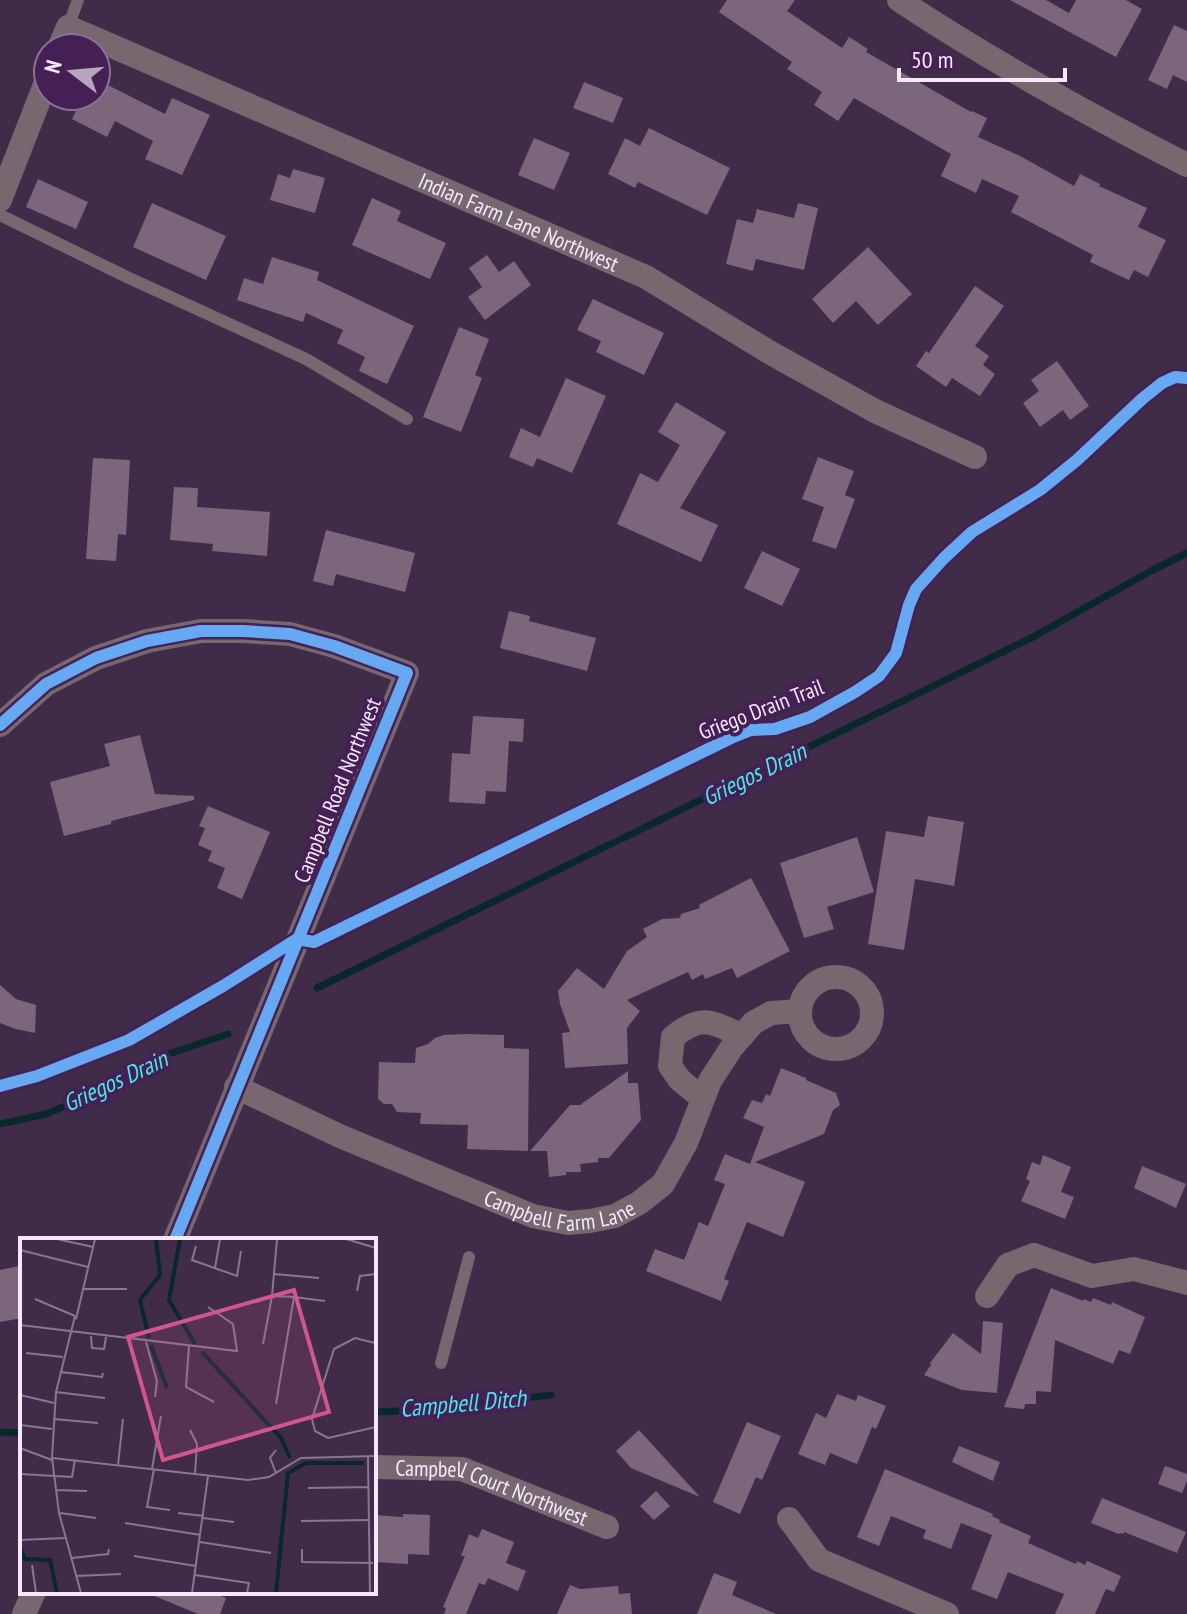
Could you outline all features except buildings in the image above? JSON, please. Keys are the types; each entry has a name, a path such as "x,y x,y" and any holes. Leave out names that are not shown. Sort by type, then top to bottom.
{"street":[{"path":"899,0 944,30 1064,99 1187,165"},
{"name":"Indian Farm Lane Northwest","path":"112,57 646,277 769,352 875,411 975,457"},
{"path":"0,200 34,112"},
{"name":"Campbell Road Northwest","path":"0,725 46,684 96,658 147,641 201,631 290,634 334,646 407,673 176,1238"},
{"name":"Campbell Farm Lane","path":"236,1087 342,1137 533,1216 568,1223 590,1221 615,1216 639,1203 663,1184 686,1143 710,1081 732,1047 753,1023 771,1013 800,1011"},
{"path":"702,1098 680,1080 670,1066 673,1037 684,1028 700,1022 716,1023 742,1036"},
{"path":"987,1296 1008,1265 1034,1255 1092,1276 1134,1269 1187,1283"},
{"name":"Campbell Court Northwest","path":"376,1467 462,1469 607,1527"},
{"path":"789,1519 819,1560 947,1614"},
{"path":"24,1614 33,1594"}],"lane":[{"path":"66,32 78,0"},
{"path":"0,215 306,359 407,419"},
{"path":"441,1363 469,1257"}],"waterway":[{"name":"Griegos Drain","path":"317,988 1033,637 1187,553"},
{"name":"Griegos Drain","path":"0,1124 46,1114 82,1099 154,1059 228,1034"},
{"name":"Campbell Ditch","path":"376,1412 551,1395"},
{"name":"Campbell Ditch","path":"0,1432 20,1433"}],"cycle path":[{"name":"Griego Drain Trail","path":"0,1086 37,1076 129,1040 297,939 314,942 731,738 751,730 775,729 810,717 855,692 879,676 896,653 916,589 944,558 972,532 1040,490 1162,383 1175,377 1187,378"},
{"path":"0,725 46,684 96,658 147,641 201,631 290,634 334,646 407,673 176,1238"}]}
